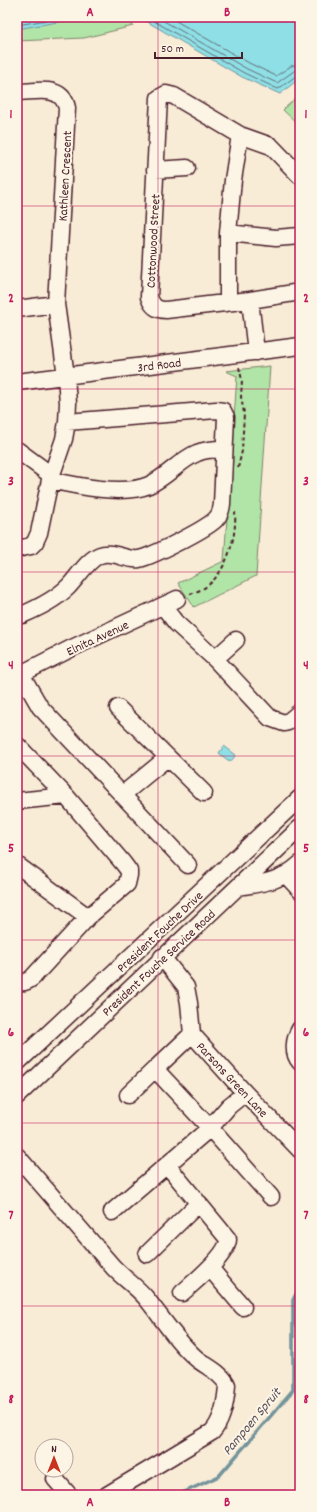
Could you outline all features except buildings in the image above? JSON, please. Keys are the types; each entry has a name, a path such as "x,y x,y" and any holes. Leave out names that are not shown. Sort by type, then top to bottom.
{"street":[{"name":"Kathleen Crescent","path":"17,92 50,91 57,93 66,100 67,108 56,304 66,376 68,404 64,439 50,477 42,520 35,542 31,546 17,549"},
{"name":"Cottonwood Street","path":"300,176 271,146 240,134 174,96 166,94 159,98 149,297 156,309 166,310 250,300 300,292"},
{"path":"228,302 228,233 233,180 240,134"},
{"path":"155,170 187,168"},
{"path":"228,233 276,238 300,236"},
{"path":"250,300 256,352"},
{"path":"17,309 56,304"},
{"name":"3rd Road","path":"17,382 300,346"},
{"path":"17,615 22,616 54,599 68,587 91,561 101,555 107,554 138,559 155,553 182,540 212,522 219,515 222,504 226,417 220,410 67,422"},
{"path":"17,450 50,477 78,486 126,490 136,489 160,479 192,455 199,452 224,449"},
{"name":"Elnita Avenue","path":"19,675 72,648 170,602 176,623 215,658"},
{"path":"236,640 215,658 270,718 284,723 288,722 300,712"},
{"path":"19,675 40,707 188,865"},
{"path":"118,708 204,793"},
{"path":"17,746 66,796 129,871 130,875 127,884 88,917 32,978 26,982 20,983 17,981"},
{"path":"122,795 167,758"},
{"path":"17,801 66,796"},
{"name":"President Fouche Drive","path":"17,1063 300,798"},
{"name":"President Fouche Service Road","path":"17,1096 162,957 300,828"},
{"path":"238,887 271,882 286,875 300,864"},
{"path":"18,870 88,917"},
{"path":"286,875 300,890"},
{"name":"Parsons Green Lane","path":"162,957 186,987 192,1034 245,1093 300,1150"},
{"path":"300,1029 295,1045 296,1058 300,1062"},
{"path":"128,1095 192,1034"},
{"path":"155,1069 271,1197"},
{"path":"112,1212 210,1128 229,1106 245,1093"},
{"path":"17,1156 113,1267 124,1279 138,1288 171,1332 191,1354 206,1367 222,1376 227,1385 221,1416 217,1427 212,1432 107,1495"},
{"path":"167,1165 228,1239 226,1247 210,1268 182,1293"},
{"path":"147,1254 198,1203"},
{"path":"210,1268 243,1307"},
{"path":"55,1479 70,1495"}],"green space":[{"path":"17,17 130,17 133,26 84,38 17,41"},
{"path":"300,94 300,126 283,110"},
{"path":"270,366 256,576 194,607 178,583 224,561 237,376 226,371"}],"water":[{"path":"17,17 117,17 75,19 17,29"},
{"path":"139,17 300,17 300,78 280,94 242,77"},
{"path":"224,746 236,755 230,762 219,753"}],"waterway":[{"name":"Pampoen Spruit","path":"178,1495 219,1476 293,1390 293,1300 300,1286"}]}
